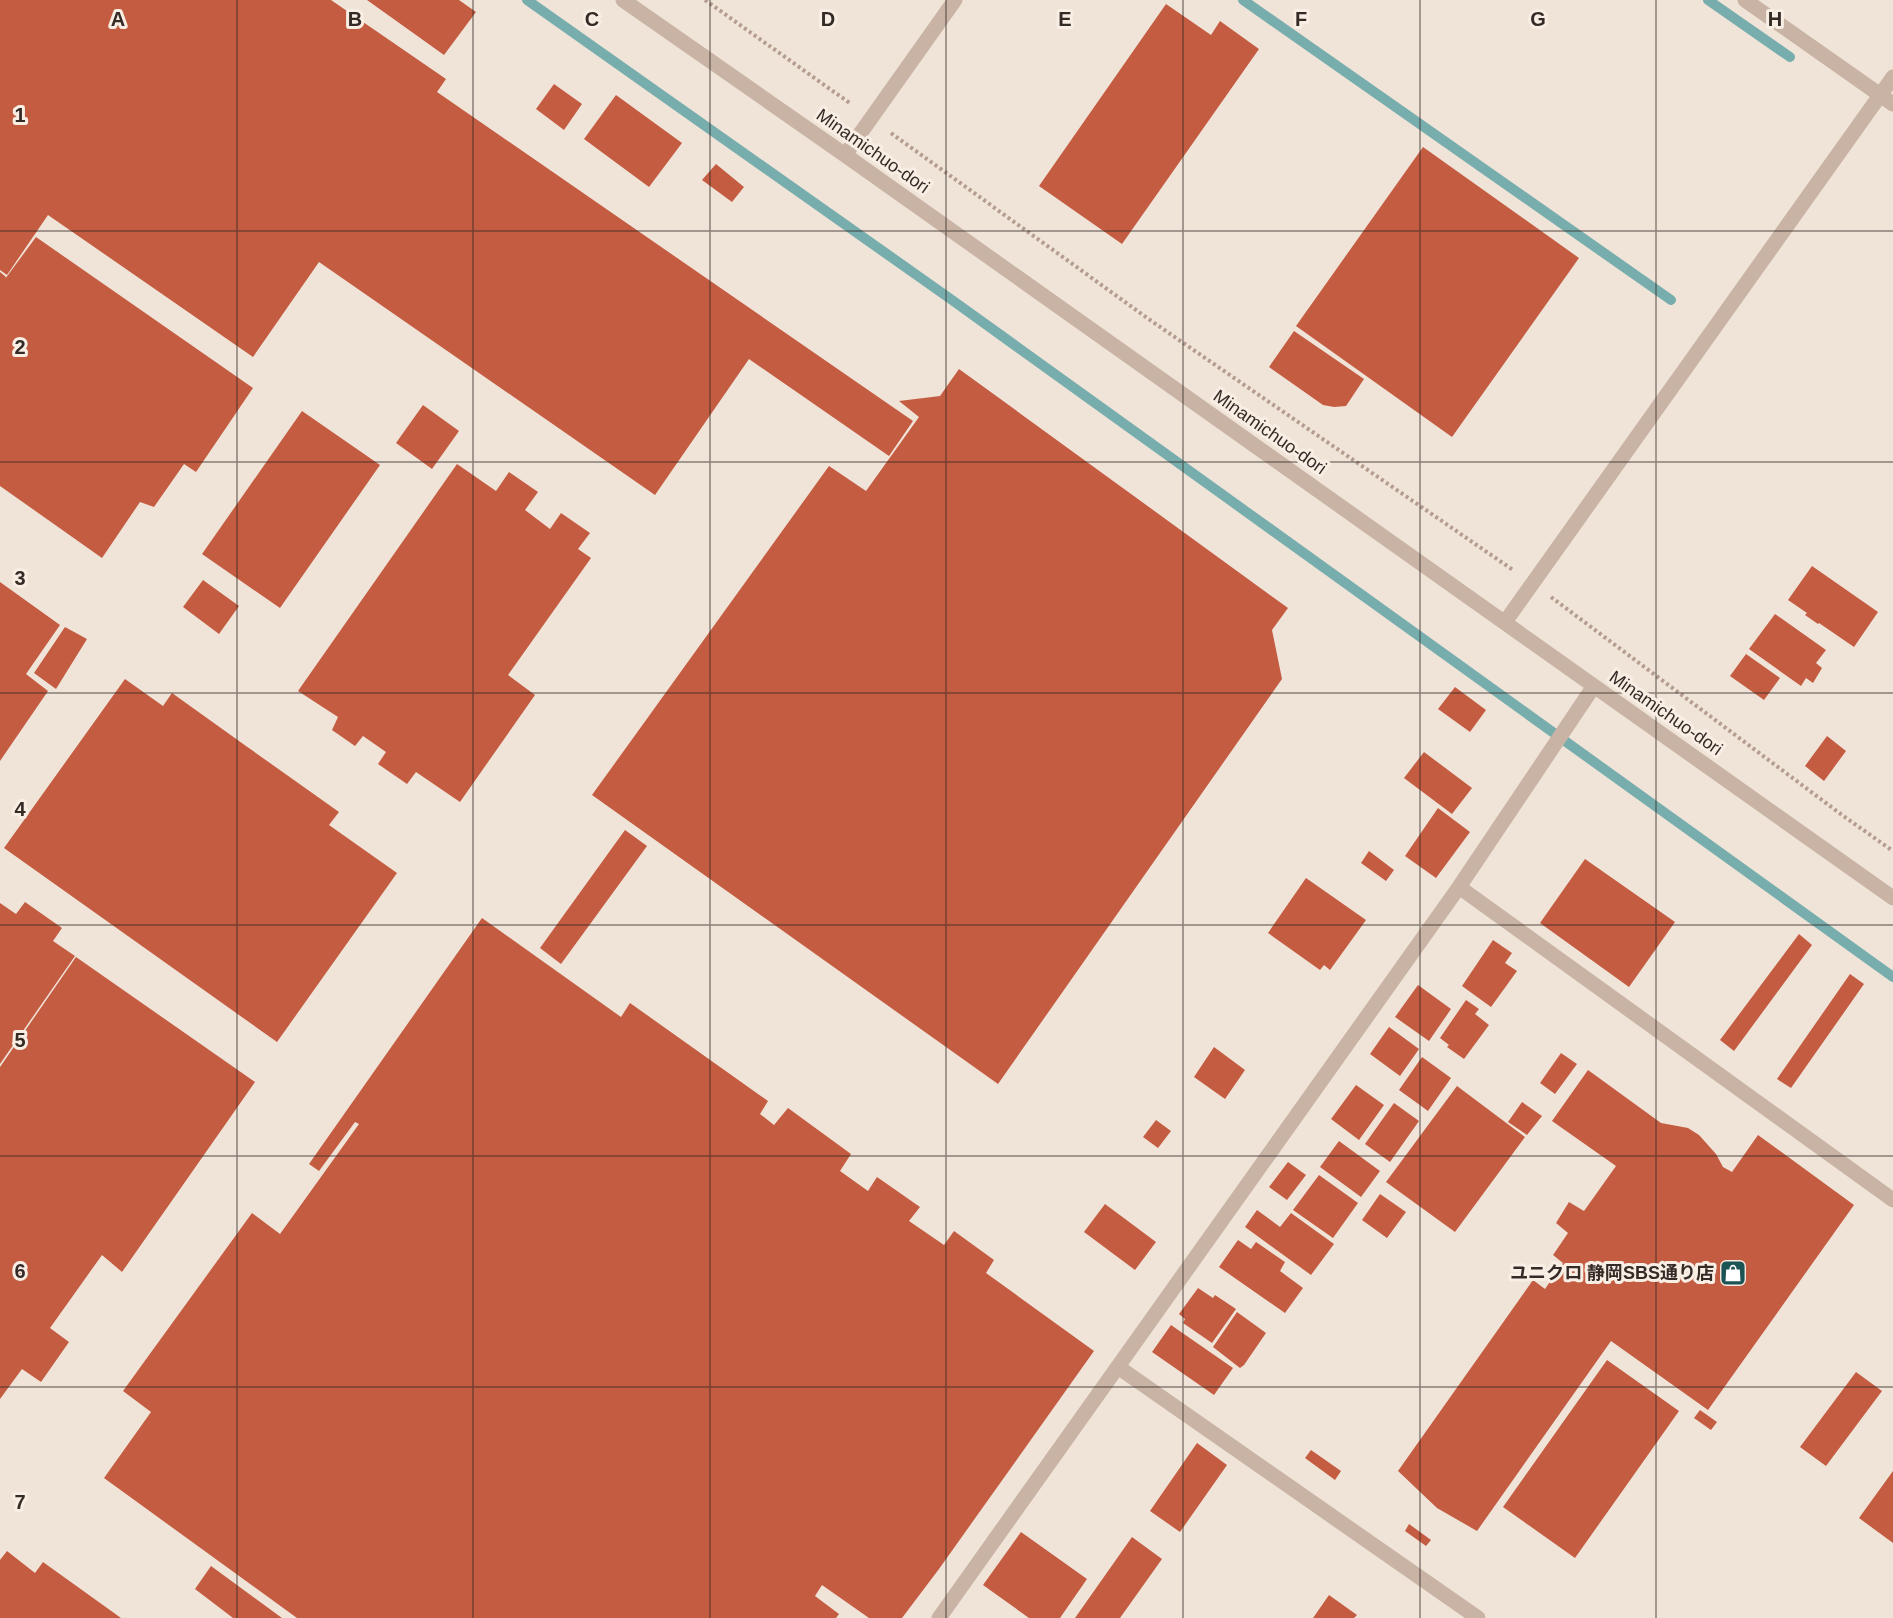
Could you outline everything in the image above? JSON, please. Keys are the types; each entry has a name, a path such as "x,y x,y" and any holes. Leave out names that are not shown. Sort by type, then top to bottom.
{"street":[{"name":"Minamichuo-dori","path":"623,0 1893,898"},
{"path":"845,155 955,0"},
{"path":"1744,0 1887,99"},
{"path":"1505,622 1887,99 1893,77"},
{"path":"939,1618 1459,887 1594,686"},
{"path":"1459,887 1893,1200"},
{"path":"1118,1367 1478,1618"}],"path":[{"path":"705,0 1150,320 1532,583 1893,851"}],"building":[{"path":"0,0 331,0 446,79 437,92 913,421 889,456 749,359 655,495 319,262 253,357 48,215 7,275 0,270"},
{"path":"367,0 459,0 476,12 444,55"},
{"path":"1166,4 1211,35 1220,21 1259,49 1122,244 1039,186"},
{"path":"554,84 582,104 564,130 536,109"},
{"path":"616,95 682,143 649,187 584,139"},
{"path":"1423,147 1579,258 1452,437 1296,326"},
{"path":"716,164 744,187 732,202 702,180"},
{"path":"36,237 253,388 196,472 184,464 154,507 140,502 102,558 0,486 0,272 6,277 5,279"},
{"path":"1294,331 1364,379 1346,406 1323,405 1269,367"},
{"path":"959,369 1288,608 1272,630 1282,679 998,1084 592,795 829,466 866,491 919,417 899,401 940,396"},
{"path":"423,405 459,431 432,469 396,443"},
{"path":"302,411 380,465 280,608 202,554"},
{"path":"457,464 496,491 509,472 538,492 525,510 550,529 561,513 590,533 578,549 591,558 508,675 535,695 460,802 416,772 407,784 378,764 386,752 363,736 355,746 332,730 338,717 298,691"},
{"path":"1812,566 1878,612 1854,647 1805,615 1807,613 1788,600"},
{"path":"203,580 239,606 219,634 183,607"},
{"path":"0,582 60,625 26,674 48,691 0,761"},
{"path":"1775,614 1826,650 1816,663 1822,668 1813,683 1806,678 1801,686 1749,649"},
{"path":"65,627 87,639 56,689 34,673"},
{"path":"1746,654 1780,678 1764,700 1730,676"},
{"path":"125,679 163,706 172,693 339,812 329,825 397,873 277,1042 4,848"},
{"path":"1455,687 1486,710 1470,732 1438,709"},
{"path":"1827,736 1846,751 1824,781 1805,766"},
{"path":"1424,752 1472,788 1452,814 1404,778"},
{"path":"1438,808 1470,832 1436,878 1405,856"},
{"path":"625,830 647,846 561,964 540,948"},
{"path":"1369,851 1394,870 1386,881 1361,863"},
{"path":"1585,859 1675,922 1629,987 1540,923"},
{"path":"1306,878 1366,920 1330,970 1324,965 1320,970 1268,933"},
{"path":"25,902 62,928 53,941 75,956 0,1064 0,903 16,914"},
{"path":"482,918 621,1017 630,1003 768,1101 760,1114 774,1125 788,1108 851,1154 840,1171 868,1191 877,1177 920,1207 909,1221 944,1245 954,1231 994,1260 986,1273 1094,1351 902,1618 869,1618 822,1585 815,1596 839,1614 836,1618 297,1618 104,1478 151,1412 123,1391 252,1213 280,1234 359,1124 355,1122 319,1171 309,1164"},
{"path":"1799,934 1812,945 1734,1051 1720,1040"},
{"path":"1493,940 1512,953 1505,963 1517,971 1491,1007 1462,986"},
{"path":"76,957 255,1082 122,1272 102,1255 50,1328 69,1342 41,1382 22,1369 0,1399 0,1067"},
{"path":"1850,974 1864,984 1791,1088 1777,1079"},
{"path":"1418,985 1451,1009 1429,1041 1395,1017"},
{"path":"1466,1000 1479,1009 1475,1014 1489,1025 1464,1059 1447,1047 1449,1045 1440,1038"},
{"path":"1389,1027 1419,1049 1400,1076 1370,1054"},
{"path":"1214,1047 1245,1070 1225,1099 1194,1077"},
{"path":"1561,1053 1577,1064 1555,1094 1540,1083"},
{"path":"1422,1057 1451,1078 1428,1111 1399,1090"},
{"path":"1588,1070 1661,1123 1688,1128 1699,1135 1716,1154 1723,1167 1732,1172 1758,1135 1854,1205 1708,1410 1611,1341 1477,1531 1437,1508 1398,1471 1533,1280 1545,1289 1563,1263 1553,1255 1568,1233 1556,1223 1569,1202 1584,1211 1616,1166 1552,1121"},
{"path":"1356,1085 1384,1105 1359,1140 1331,1119"},
{"path":"1457,1086 1525,1137 1455,1232 1386,1182"},
{"path":"1522,1102 1542,1116 1527,1135 1508,1122"},
{"path":"1394,1103 1419,1121 1390,1162 1365,1144"},
{"path":"1156,1120 1171,1131 1158,1148 1143,1137"},
{"path":"1339,1141 1380,1171 1361,1197 1320,1167"},
{"path":"1288,1162 1306,1175 1287,1200 1269,1187"},
{"path":"1319,1175 1358,1203 1333,1238 1293,1210"},
{"path":"1380,1194 1406,1212 1387,1238 1362,1220"},
{"path":"1105,1204 1156,1242 1135,1270 1084,1232"},
{"path":"1257,1210 1280,1227 1291,1213 1334,1244 1311,1275 1245,1227"},
{"path":"1238,1240 1251,1249 1256,1242 1285,1262 1280,1271 1303,1288 1285,1313 1219,1267"},
{"path":"1198,1288 1213,1298 1215,1295 1236,1309 1212,1343 1183,1323 1185,1319 1179,1314"},
{"path":"1237,1312 1266,1333 1240,1368 1213,1347"},
{"path":"1171,1325 1233,1368 1214,1395 1152,1352"},
{"path":"1607,1360 1679,1411 1575,1558 1503,1507"},
{"path":"1856,1372 1882,1391 1826,1466 1800,1447"},
{"path":"1700,1410 1717,1422 1711,1430 1694,1418"},
{"path":"1197,1443 1227,1465 1180,1532 1150,1511"},
{"path":"1311,1450 1341,1471 1335,1480 1305,1458"},
{"path":"1893,1471 1893,1543 1859,1518"},
{"path":"1409,1524 1431,1540 1426,1546 1405,1531"},
{"path":"1021,1532 1087,1579 1060,1618 1029,1618 983,1585"},
{"path":"1132,1537 1162,1559 1120,1618 1075,1618"},
{"path":"7,1551 35,1573 43,1562 121,1618 0,1618 0,1560"},
{"path":"211,1566 282,1618 233,1618 195,1589"},
{"path":"1329,1595 1357,1615 1354,1618 1313,1618"}],"waterway":[{"path":"527,0 952,300 1893,977"},
{"path":"1243,0 1671,300"},
{"path":"1708,0 1790,57"}],"place":[{"name":"ユニクロ 静岡SBS通り店","path":"1733,1273"}]}
